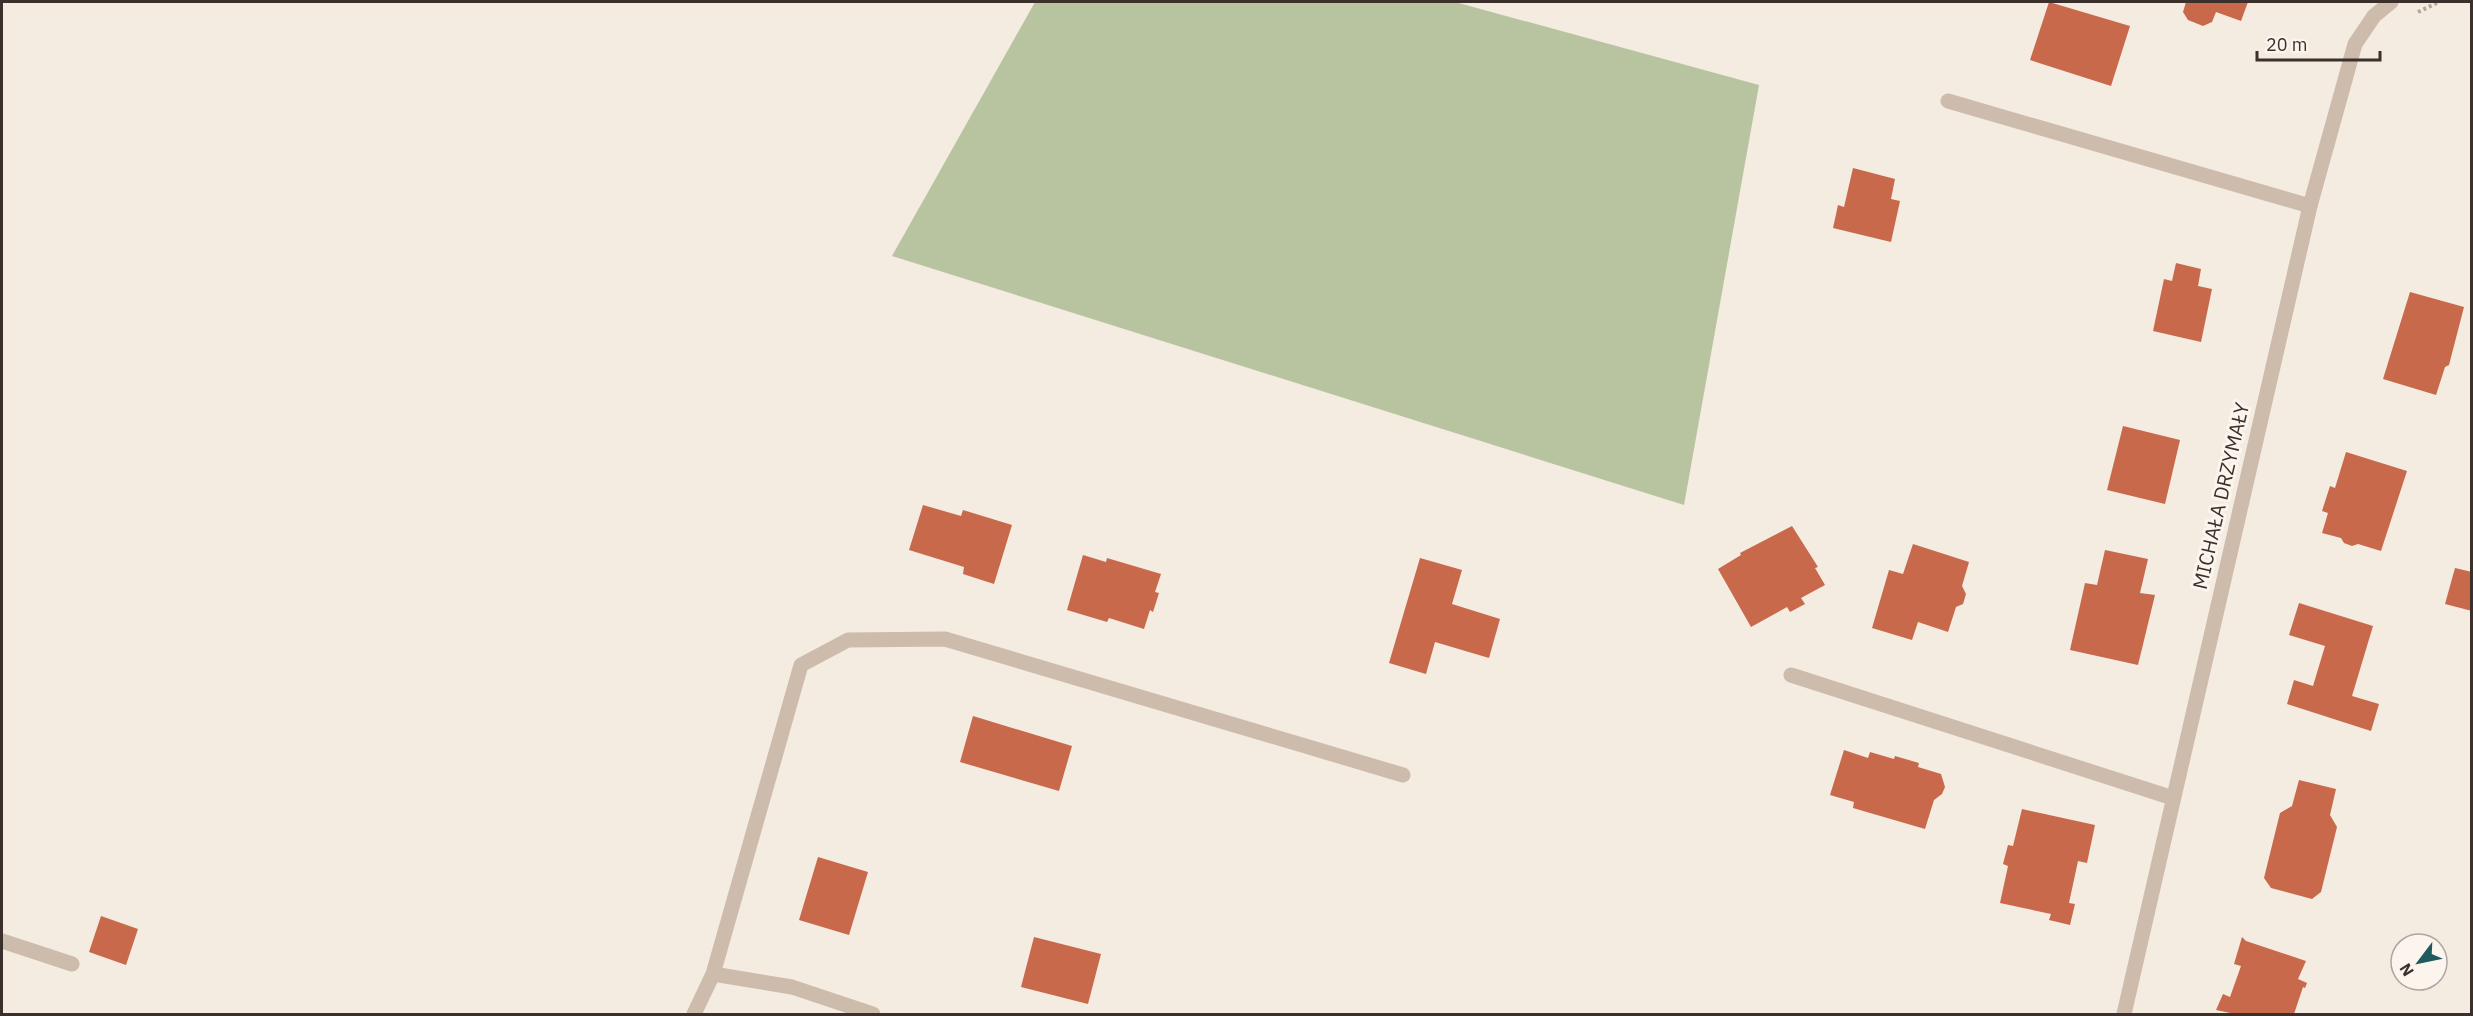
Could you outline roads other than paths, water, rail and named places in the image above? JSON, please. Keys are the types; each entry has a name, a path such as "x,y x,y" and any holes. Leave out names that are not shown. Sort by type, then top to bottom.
{"street":[{"name":"MICHAŁA DRZYMAŁY","path":"2124,1014 2310,206 2355,44 2374,16 2391,2"},
{"path":"1948,100 2310,206"},
{"path":"694,1014 713,974 801,665 848,640 945,639 1403,775"},
{"path":"1791,675 2173,798"},
{"path":"2,941 72,964"},
{"path":"713,974 792,987 873,1014"}]}
